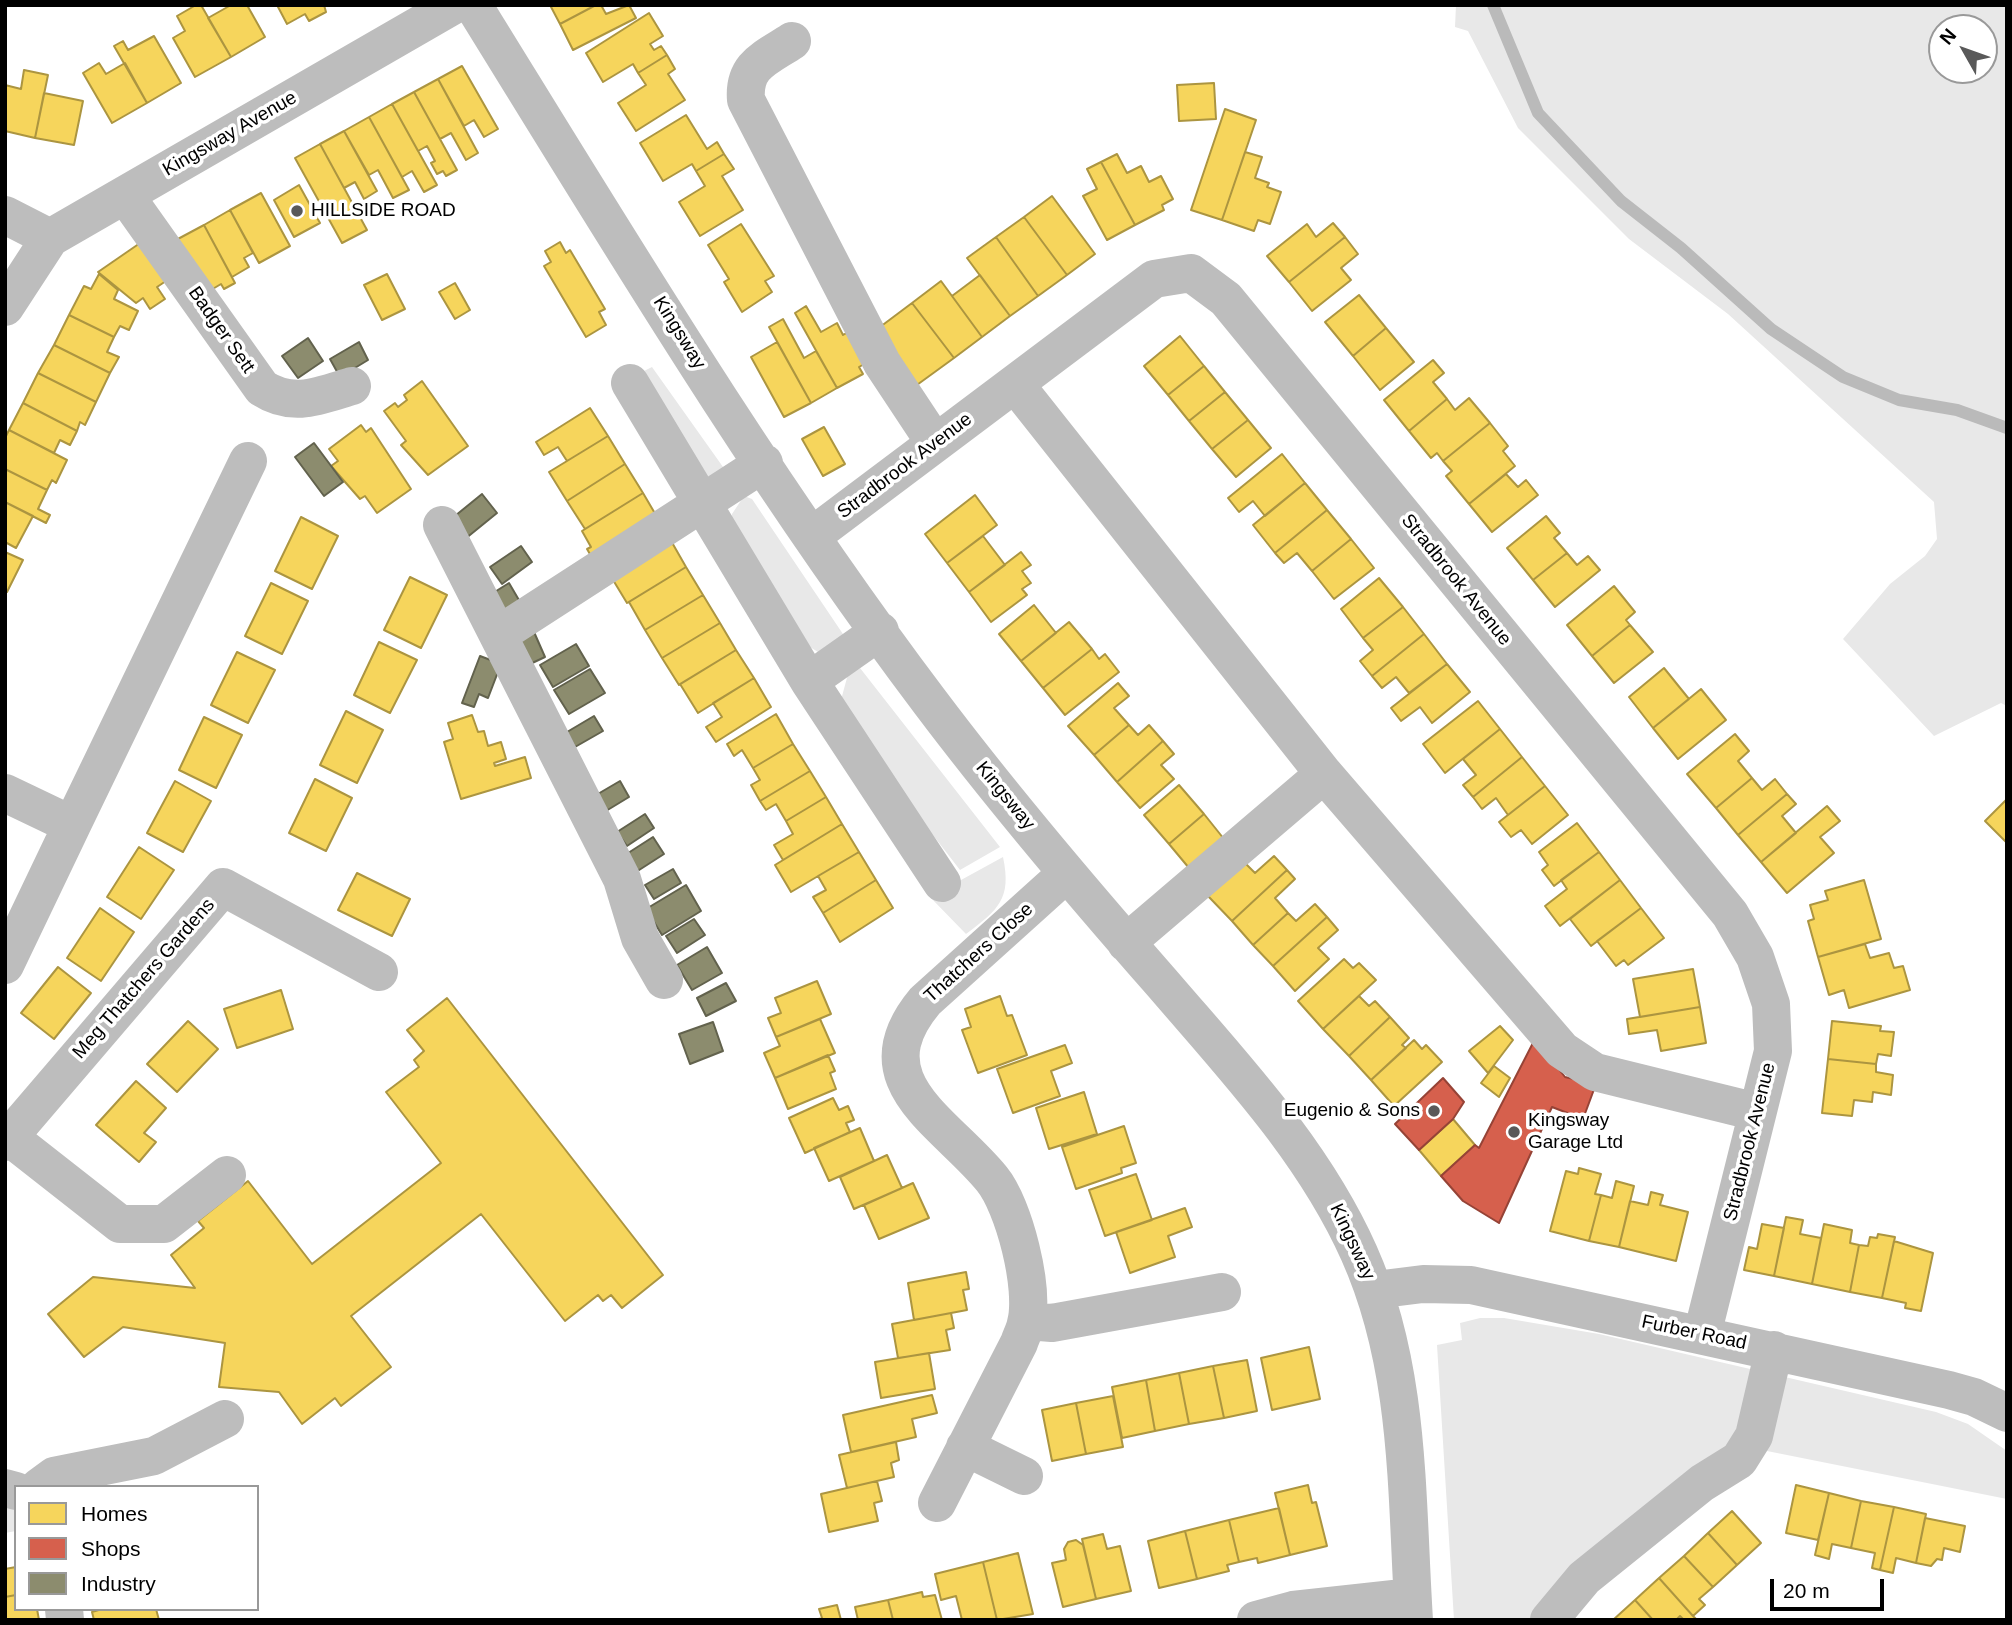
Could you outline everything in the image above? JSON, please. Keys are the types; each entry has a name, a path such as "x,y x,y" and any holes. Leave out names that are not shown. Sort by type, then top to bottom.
{"street":[{"name":"Kingsway Avenue","path":"50,238 454,5"},
{"name":"Kingsway","path":"473,5 712,385 812,536 930,702 1067,873 1247,1081 1324,1185 1345,1222 1375,1290 1390,1343 1404,1423 1413,1608"},
{"path":"792,41 754,66 744,83 746,100 882,363 935,443"},
{"name":"Badger Sett","path":"125,195 262,388 278,398 309,399 352,386"},
{"path":"5,215 50,238 5,307"},
{"name":"Stradbrook Avenue","path":"812,536 1154,279 1191,273 1226,299 1730,914 1755,957 1771,1004 1773,1051 1702,1335"},
{"path":"630,383 809,681 942,883"},
{"path":"1015,384 1324,774 1562,1050 1595,1072 1757,1112"},
{"path":"5,965 248,461"},
{"path":"498,635 764,463"},
{"path":"442,525 622,878 640,938 664,980"},
{"path":"809,681 880,631"},
{"path":"1126,943 1324,774"},
{"path":"5,793 72,825"},
{"name":"Thatchers Close","path":"937,1503 1027,1321 1027,1289 1004,1197 977,1163 912,1096 902,1077 899,1057 902,1038 911,1017 925,1001 1067,873"},
{"name":"Meg Thatchers Gardens","path":"7,1139 223,887 379,972"},
{"path":"7,1139 120,1224 164,1224 227,1175"},
{"name":"Furber Road","path":"1375,1290 1423,1284 1471,1285 1949,1390 2007,1413"},
{"path":"1027,1321 1052,1323 1222,1292"},
{"path":"1549,1620 1584,1578 1702,1483 1739,1460 1754,1436 1774,1350"},
{"path":"42,1485 54,1476 154,1455 225,1419"},
{"path":"965,1447 1024,1476"},
{"path":"1255,1620 1293,1610 1413,1608"}],"shaded area":[{"path":"1456,5 2007,5 2007,706 2001,703 1934,736 1843,639 1890,584 1925,556 1937,539 1934,502 1728,314 1629,239 1518,128 1468,31 1455,27"},
{"path":"652,367 728,474 705,477 642,372"},
{"path":"744,496 752,499 847,640 818,652 810,647 732,524 732,514"},
{"path":"860,668 1000,847 960,870 902,795 841,700 848,674"},
{"path":"1003,857 1006,883 1000,902 987,918 966,934 930,897"},
{"path":"1480,1318 1504,1318 1599,1334 1936,1412 1968,1424 2007,1451 2007,1499 1757,1449 1536,1620 1454,1620 1437,1345 1462,1340 1460,1323"},
{"path":"5,1505 14,1508 14,1531 5,1533"}],"building: Homes":[{"path":"201,5 231,57 195,77 173,38 185,31 177,16"},
{"path":"231,5 247,5 265,37 231,57 208,18"},
{"path":"277,5 324,5 326,12 309,21 305,14 287,24"},
{"path":"550,5 596,5 560,24"},
{"path":"596,5 601,5 606,14 629,5 636,18 573,50 560,24"},
{"path":"649,13 663,36 650,44 654,50 661,46 667,55 638,73 633,64 603,82 586,53"},
{"path":"154,36 181,83 147,103 114,46 123,41 128,50"},
{"path":"667,55 675,69 668,74 685,100 636,131 618,103 646,85 638,73"},
{"path":"99,63 106,74 125,63 147,103 112,123 83,73"},
{"path":"462,66 498,129 484,137 474,120 464,126 438,79"},
{"path":"24,70 48,75 35,138 5,131 5,85 21,89"},
{"path":"438,79 478,153 466,160 451,133 440,139 414,92"},
{"path":"1214,83 1216,119 1179,121 1177,85"},
{"path":"414,92 457,170 446,176 443,171 437,174 431,163 435,161 427,146 418,151 392,104"},
{"path":"44,93 83,101 74,145 35,138"},
{"path":"392,104 437,185 424,192 412,171 402,177 369,117"},
{"path":"1225,109 1256,120 1222,220 1191,210"},
{"path":"686,115 707,149 717,142 724,154 696,171 692,164 663,181 640,143"},
{"path":"369,117 409,190 393,198 378,170 369,175 344,131"},
{"path":"344,131 377,191 364,199 355,182 344,188 320,144"},
{"path":"320,144 367,230 342,243 295,158"},
{"path":"1245,152 1262,157 1255,178 1269,183 1267,187 1281,192 1270,224 1258,220 1254,231 1222,220"},
{"path":"724,154 734,169 722,176 743,210 700,236 679,202 705,186 696,171"},
{"path":"1117,154 1127,173 1141,166 1149,182 1161,176 1173,199 1162,205 1164,210 1135,225 1101,162"},
{"path":"1101,162 1135,225 1107,240 1083,196 1097,189 1087,169"},
{"name":"HILLSIDE ROAD","path":"299,185 320,223 294,237 274,200"},
{"path":"261,193 290,246 259,263 230,210"},
{"path":"1052,196 1095,254 1067,275 1024,217"},
{"path":"230,210 253,253 244,258 249,267 232,277 204,225"},
{"path":"1024,217 1067,275 1038,296 996,237"},
{"path":"1333,223 1345,237 1289,282 1267,256 1307,224 1316,237"},
{"path":"741,224 774,276 765,281 772,292 742,312 724,282 729,279 708,245"},
{"path":"204,225 235,283 224,289 221,284 206,293 176,240"},
{"path":"996,237 1038,296 1010,316 967,258"},
{"path":"1345,237 1358,254 1341,268 1351,280 1312,311 1289,282"},
{"path":"143,241 169,279 157,287 165,299 150,309 143,298 136,303 98,272"},
{"path":"560,242 566,253 570,250 605,309 599,312 606,325 586,337 544,266 551,262 545,251"},
{"path":"99,274 118,290 114,299 138,311 129,330 120,326 114,337 69,315 84,286 91,289"},
{"path":"387,274 405,309 382,320 364,285"},
{"path":"980,275 1010,316 982,337 952,296"},
{"path":"941,281 982,337 954,358 912,303"},
{"path":"455,283 470,310 455,319 439,292"},
{"path":"1359,295 1386,328 1353,356 1325,322"},
{"path":"912,303 954,358 910,390 876,330"},
{"path":"806,306 821,332 837,323 843,335 855,328 873,359 859,367 863,374 837,388 795,313"},
{"path":"69,315 114,337 107,352 119,357 110,373 54,345"},
{"path":"783,319 804,358 816,351 837,388 811,403 769,327"},
{"path":"1386,328 1414,362 1380,390 1353,356"},
{"path":"1180,336 1204,366 1168,395 1144,366"},
{"path":"777,342 811,403 784,417 751,357"},
{"path":"54,345 110,373 96,402 38,373"},
{"path":"1433,360 1444,373 1433,382 1447,399 1409,431 1384,400"},
{"path":"1204,366 1225,392 1189,421 1168,395"},
{"path":"38,373 96,402 85,425 80,422 77,431 23,403"},
{"path":"422,381 468,446 428,475 401,445 406,441 384,411 395,403 398,407 407,400 404,395"},
{"path":"1225,392 1248,420 1212,449 1189,421"},
{"path":"1469,398 1490,423 1443,461 1437,453 1431,458 1409,431 1447,399 1455,410"},
{"path":"23,403 77,431 70,445 60,440 54,453 9,430"},
{"path":"590,408 608,436 567,461 558,447 544,455 536,442"},
{"path":"1248,420 1271,448 1236,477 1212,449"},
{"path":"1490,423 1508,446 1503,451 1515,466 1469,504 1446,476 1452,471 1443,461"},
{"path":"361,425 366,432 371,428 411,489 377,513 365,496 360,499 331,466 338,461 329,449"},
{"path":"824,427 845,464 823,476 802,439"},
{"path":"9,430 67,460 56,483 52,480 47,490 5,469 5,438"},
{"path":"608,436 625,464 567,501 549,472"},
{"path":"1282,454 1305,483 1265,516 1253,501 1239,512 1228,498"},
{"path":"625,464 643,493 585,529 567,501"},
{"path":"5,469 47,490 38,509 50,515 46,523 5,502"},
{"path":"1506,474 1518,487 1526,480 1538,495 1492,532 1469,504"},
{"path":"1305,483 1327,510 1275,553 1253,525"},
{"path":"643,493 660,522 594,561 587,549 591,547 582,531"},
{"path":"975,495 997,525 947,563 925,534"},
{"path":"5,502 33,516 16,548 5,542"},
{"path":"1327,510 1351,539 1312,571 1297,553 1284,563 1275,553"},
{"path":"1546,516 1560,533 1554,538 1567,553 1533,580 1507,548"},
{"path":"301,517 338,536 312,589 275,571"},
{"path":"983,536 1005,565 969,592 947,563"},
{"path":"670,539 686,567 627,603 610,575"},
{"path":"1351,539 1374,568 1334,599 1312,571"},
{"path":"5,552 23,560 7,592 5,591"},
{"path":"1021,552 1031,565 1022,571 1031,583 1022,589 1027,595 991,622 969,592"},
{"path":"1567,553 1577,565 1588,556 1600,570 1555,607 1533,580"},
{"path":"686,567 703,595 645,630 629,602"},
{"path":"410,577 447,595 421,648 384,630"},
{"path":"1379,578 1403,607 1363,638 1341,609"},
{"path":"271,583 308,601 282,654 245,636"},
{"path":"1614,586 1635,612 1626,620 1630,625 1592,656 1567,625"},
{"path":"703,595 720,623 662,658 645,630"},
{"path":"1034,605 1056,633 1021,661 999,634"},
{"path":"1403,607 1424,634 1372,676 1360,661 1373,650 1363,638"},
{"path":"1069,622 1092,649 1043,688 1021,661"},
{"path":"720,623 736,650 679,685 662,658"},
{"path":"1630,625 1653,652 1614,683 1592,656"},
{"path":"1424,634 1447,664 1409,693 1396,677 1382,688 1372,676"},
{"path":"379,642 417,660 390,713 354,695"},
{"path":"1092,649 1099,659 1105,654 1119,672 1065,715 1043,688"},
{"path":"736,650 754,678 698,713 680,684"},
{"path":"237,652 275,670 248,723 211,705"},
{"path":"1447,664 1470,692 1432,723 1420,707 1401,721 1391,708"},
{"path":"1664,668 1689,699 1653,728 1629,697"},
{"path":"754,678 771,707 716,742 706,727 722,717 713,703"},
{"path":"1118,683 1129,696 1114,708 1129,725 1094,755 1068,726"},
{"path":"1701,689 1726,720 1678,759 1653,728"},
{"path":"1478,701 1500,729 1445,773 1423,744"},
{"path":"346,711 383,730 357,783 320,765"},
{"path":"776,714 793,744 753,768 742,750 734,756 727,744"},
{"path":"472,715 478,732 484,731 488,746 501,742 506,759 494,763 495,766 525,757 531,778 461,799 444,742 453,739 448,723"},
{"path":"204,717 242,735 216,788 179,770"},
{"path":"1129,725 1138,735 1149,725 1163,741 1117,782 1094,755"},
{"path":"1500,729 1522,757 1473,797 1463,785 1476,775 1463,759"},
{"path":"1735,734 1749,751 1738,761 1752,778 1716,808 1687,774"},
{"path":"1163,741 1174,754 1161,765 1174,779 1140,808 1117,782"},
{"path":"793,744 810,771 760,801 751,785 760,780 753,768"},
{"path":"1522,757 1545,786 1508,815 1496,798 1482,809 1473,797"},
{"path":"810,771 826,797 786,821 776,804 766,810 760,801"},
{"path":"1752,778 1762,790 1775,779 1787,794 1738,835 1716,808"},
{"path":"315,779 352,798 326,851 289,833"},
{"path":"175,781 211,801 183,852 147,833"},
{"path":"1179,785 1204,814 1169,844 1144,815"},
{"path":"1545,786 1568,815 1532,844 1521,830 1511,837 1499,822"},
{"path":"1787,794 1796,804 1782,816 1796,833 1761,862 1738,835"},
{"path":"826,797 842,824 783,860 774,845 793,834 786,821"},
{"path":"2007,799 2007,843 1985,821"},
{"path":"1827,806 1840,821 1820,837 1834,853 1787,893 1761,862"},
{"path":"1204,814 1228,844 1194,874 1169,844"},
{"path":"1577,823 1599,852 1554,886 1542,870 1548,865 1539,852"},
{"path":"842,824 859,852 791,892 775,865"},
{"path":"139,847 174,870 141,919 107,897"},
{"path":"859,852 876,880 823,913 813,897 826,890 818,876"},
{"path":"1599,852 1620,880 1560,926 1545,906 1567,889 1561,880"},
{"path":"1274,856 1287,870 1232,921 1208,896 1244,862 1255,873"},
{"path":"1287,870 1295,879 1275,898 1288,913 1253,945 1232,921"},
{"path":"357,873 410,899 392,936 338,910"},
{"path":"876,880 893,908 840,942 823,913"},
{"path":"1620,880 1641,908 1591,946 1570,919"},
{"path":"1864,880 1881,939 1818,957 1808,921 1814,919 1810,905 1828,900 1825,891"},
{"path":"1315,904 1327,917 1273,966 1253,945 1288,913 1296,921"},
{"path":"100,908 134,932 101,981 67,958"},
{"path":"1641,908 1664,938 1628,965 1624,960 1616,966 1597,941"},
{"path":"1327,917 1338,930 1318,948 1329,959 1295,991 1273,966"},
{"path":"1865,944 1870,958 1889,953 1894,968 1903,966 1910,990 1849,1008 1844,990 1829,995 1818,957"},
{"path":"1344,959 1353,968 1359,963 1376,980 1323,1029 1298,1001"},
{"path":"58,967 91,993 54,1039 21,1013"},
{"path":"1693,969 1700,1007 1640,1017 1633,979"},
{"path":"817,981 831,1014 776,1037 768,1018 781,1013 775,998"},
{"path":"281,990 293,1029 237,1048 224,1009"},
{"path":"1000,996 1007,1016 1012,1015 1027,1055 978,1073 962,1030 971,1027 965,1009"},
{"path":"1359,996 1369,1006 1375,1001 1390,1017 1349,1056 1323,1029"},
{"path":"447,998 663,1275 622,1308 611,1295 603,1301 598,1295 565,1321 481,1214 351,1316 391,1367 341,1406 335,1398 302,1424 279,1392 219,1387 225,1343 123,1327 84,1357 48,1314 93,1277 195,1288 171,1255 204,1228 198,1221 248,1181 312,1264 441,1163 386,1092 419,1067 414,1060 424,1051 407,1030"},
{"path":"1700,1007 1706,1043 1661,1051 1657,1030 1629,1034 1627,1019"},
{"path":"1390,1017 1409,1038 1402,1045 1406,1048 1371,1080 1349,1056"},
{"path":"820,1019 835,1053 775,1078 764,1053 780,1046 776,1037"},
{"path":"188,1021 218,1049 177,1092 147,1064"},
{"path":"1832,1021 1881,1026 1880,1031 1894,1032 1891,1056 1878,1054 1876,1064 1828,1059"},
{"path":"1500,1026 1513,1040 1488,1073 1469,1051"},
{"path":"1414,1040 1422,1049 1426,1045 1442,1062 1394,1106 1371,1080"},
{"path":"1065,1045 1072,1063 1051,1071 1060,1096 1013,1113 997,1069"},
{"path":"828,1055 835,1071 830,1073 836,1089 788,1109 775,1078"},
{"path":"1828,1059 1876,1064 1876,1072 1893,1075 1891,1095 1873,1092 1872,1102 1854,1100 1852,1116 1822,1113"},
{"path":"1494,1066 1510,1078 1499,1097 1481,1083"},
{"path":"136,1081 166,1108 144,1133 156,1142 139,1162 96,1125"},
{"path":"1084,1092 1097,1134 1049,1149 1036,1108"},
{"path":"833,1098 839,1110 848,1106 854,1120 846,1123 850,1132 805,1153 789,1118"},
{"path":"1453,1119 1475,1145 1441,1176 1419,1150"},
{"path":"1124,1126 1136,1163 1121,1168 1122,1173 1076,1189 1062,1147"},
{"path":"860,1128 874,1161 829,1181 814,1148"},
{"path":"887,1155 902,1188 854,1209 840,1177"},
{"path":"1579,1168 1601,1174 1595,1194 1601,1195 1589,1241 1550,1231 1566,1171 1578,1174"},
{"path":"1136,1174 1152,1220 1105,1236 1089,1190"},
{"path":"1616,1181 1634,1186 1619,1247 1589,1241 1601,1195 1612,1198"},
{"path":"913,1183 929,1218 879,1239 864,1205"},
{"path":"1651,1192 1663,1195 1660,1205 1688,1212 1676,1261 1619,1247 1630,1201 1648,1205"},
{"path":"1185,1208 1192,1227 1168,1236 1175,1257 1130,1273 1116,1232"},
{"path":"1786,1217 1803,1220 1800,1234 1821,1238 1812,1284 1774,1276"},
{"path":"1762,1224 1784,1228 1774,1276 1744,1270 1749,1247 1757,1249"},
{"path":"1824,1224 1852,1230 1850,1243 1859,1245 1850,1292 1812,1284"},
{"path":"1878,1234 1895,1237 1882,1298 1850,1292 1859,1245 1868,1246 1870,1237 1877,1238"},
{"path":"1894,1241 1933,1253 1921,1311 1905,1308 1906,1303 1882,1298"},
{"path":"966,1272 969,1289 963,1290 967,1310 914,1320 908,1283"},
{"path":"951,1313 954,1328 946,1330 950,1350 898,1358 892,1324"},
{"path":"1309,1347 1320,1399 1272,1410 1261,1358"},
{"path":"929,1353 935,1389 881,1398 875,1362"},
{"path":"1247,1360 1257,1411 1224,1418 1213,1366"},
{"path":"1213,1366 1224,1418 1189,1424 1179,1373"},
{"path":"1179,1373 1189,1424 1155,1431 1146,1380"},
{"path":"1146,1380 1155,1431 1122,1438 1112,1387"},
{"path":"932,1395 937,1413 912,1419 916,1437 851,1452 843,1415"},
{"path":"1113,1396 1123,1447 1086,1454 1076,1403"},
{"path":"1076,1403 1086,1454 1052,1461 1042,1410"},
{"path":"896,1442 899,1460 891,1463 894,1477 847,1488 839,1455"},
{"path":"877,1481 882,1501 874,1503 878,1521 829,1532 821,1494"},
{"path":"1308,1485 1312,1503 1316,1502 1327,1546 1290,1555 1275,1493"},
{"path":"1796,1485 1829,1493 1818,1540 1786,1533"},
{"path":"1829,1493 1861,1501 1851,1548 1832,1544 1829,1559 1815,1555"},
{"path":"1861,1501 1894,1507 1880,1570 1872,1568 1875,1553 1851,1548"},
{"path":"1894,1507 1926,1514 1916,1563 1896,1558 1893,1573 1880,1570"},
{"path":"1279,1508 1290,1555 1258,1563 1257,1558 1239,1562 1229,1520"},
{"path":"1732,1511 1761,1543 1737,1565 1708,1533"},
{"path":"1925,1518 1965,1526 1960,1552 1944,1548 1942,1560 1937,1559 1931,1566 1916,1563"},
{"path":"1229,1520 1239,1562 1227,1565 1229,1571 1197,1579 1185,1531"},
{"path":"1185,1531 1197,1579 1159,1588 1148,1541"},
{"path":"1708,1533 1737,1565 1713,1587 1684,1556"},
{"path":"1103,1534 1107,1549 1120,1546 1131,1591 1096,1599 1082,1539"},
{"path":"1076,1540 1083,1545 1096,1599 1063,1607 1052,1563 1066,1560 1064,1549 1068,1542"},
{"path":"1018,1553 1033,1614 997,1620 983,1562"},
{"path":"1684,1556 1713,1587 1699,1599 1705,1605 1693,1616 1659,1578"},
{"path":"983,1562 997,1620 962,1620 956,1596 941,1600 935,1574"},
{"path":"14,1567 14,1595 5,1597 5,1569"},
{"path":"1659,1578 1697,1620 1684,1620 1680,1616 1676,1620 1653,1620 1635,1600"},
{"path":"922,1592 923,1597 935,1595 942,1620 893,1620 888,1600"},
{"path":"14,1595 14,1611 37,1611 39,1620 5,1620 5,1597"},
{"path":"888,1600 893,1620 858,1620 855,1607"},
{"path":"1635,1600 1653,1620 1613,1620"},
{"path":"837,1605 841,1620 815,1620 822,1618 819,1609"},
{"path":"157,1611 159,1620 94,1620 92,1612"}],"building: Shops":[{"name":"Kingsway Garage Ltd","path":"1535,1039 1565,1077 1596,1084 1583,1119 1552,1107 1499,1223 1463,1201 1441,1176 1475,1145 1479,1148"},
{"name":"Eugenio & Sons","path":"1443,1078 1464,1102 1453,1119 1419,1150 1395,1124"}],"building: Industry":[{"path":"308,338 323,361 298,378 282,356"},
{"path":"359,342 368,360 340,377 330,359"},
{"path":"314,443 343,482 324,496 295,457"},
{"path":"482,494 497,513 465,539 450,520"},
{"path":"521,546 532,562 502,584 490,567"},
{"path":"509,583 523,607 507,617 493,593"},
{"path":"534,632 545,657 528,665 516,640"},
{"path":"576,644 589,666 553,687 540,665"},
{"path":"480,656 501,664 488,698 479,694 474,707 462,703"},
{"path":"590,669 605,693 569,714 554,690"},
{"path":"594,716 603,731 575,747 567,732"},
{"path":"620,781 629,797 601,814 591,798"},
{"path":"645,814 654,828 627,846 617,832"},
{"path":"653,837 664,854 636,872 625,855"},
{"path":"673,869 681,883 654,899 645,885"},
{"path":"686,885 701,911 662,935 646,909"},
{"path":"694,919 705,935 677,953 666,936"},
{"path":"707,947 722,973 692,990 677,965"},
{"path":"726,983 736,1001 706,1016 697,998"},
{"path":"713,1022 723,1051 690,1064 679,1034"}],"waterway":[{"path":"1493,5 1538,113 1621,201 1681,248 1771,329 1843,377 1899,400 1957,410 2007,428"}],"place":[{"name":"HILLSIDE ROAD","path":"297,211"},
{"name":"Eugenio & Sons","path":"1434,1111"},
{"name":"Kingsway Garage Ltd","path":"1514,1132"}]}
